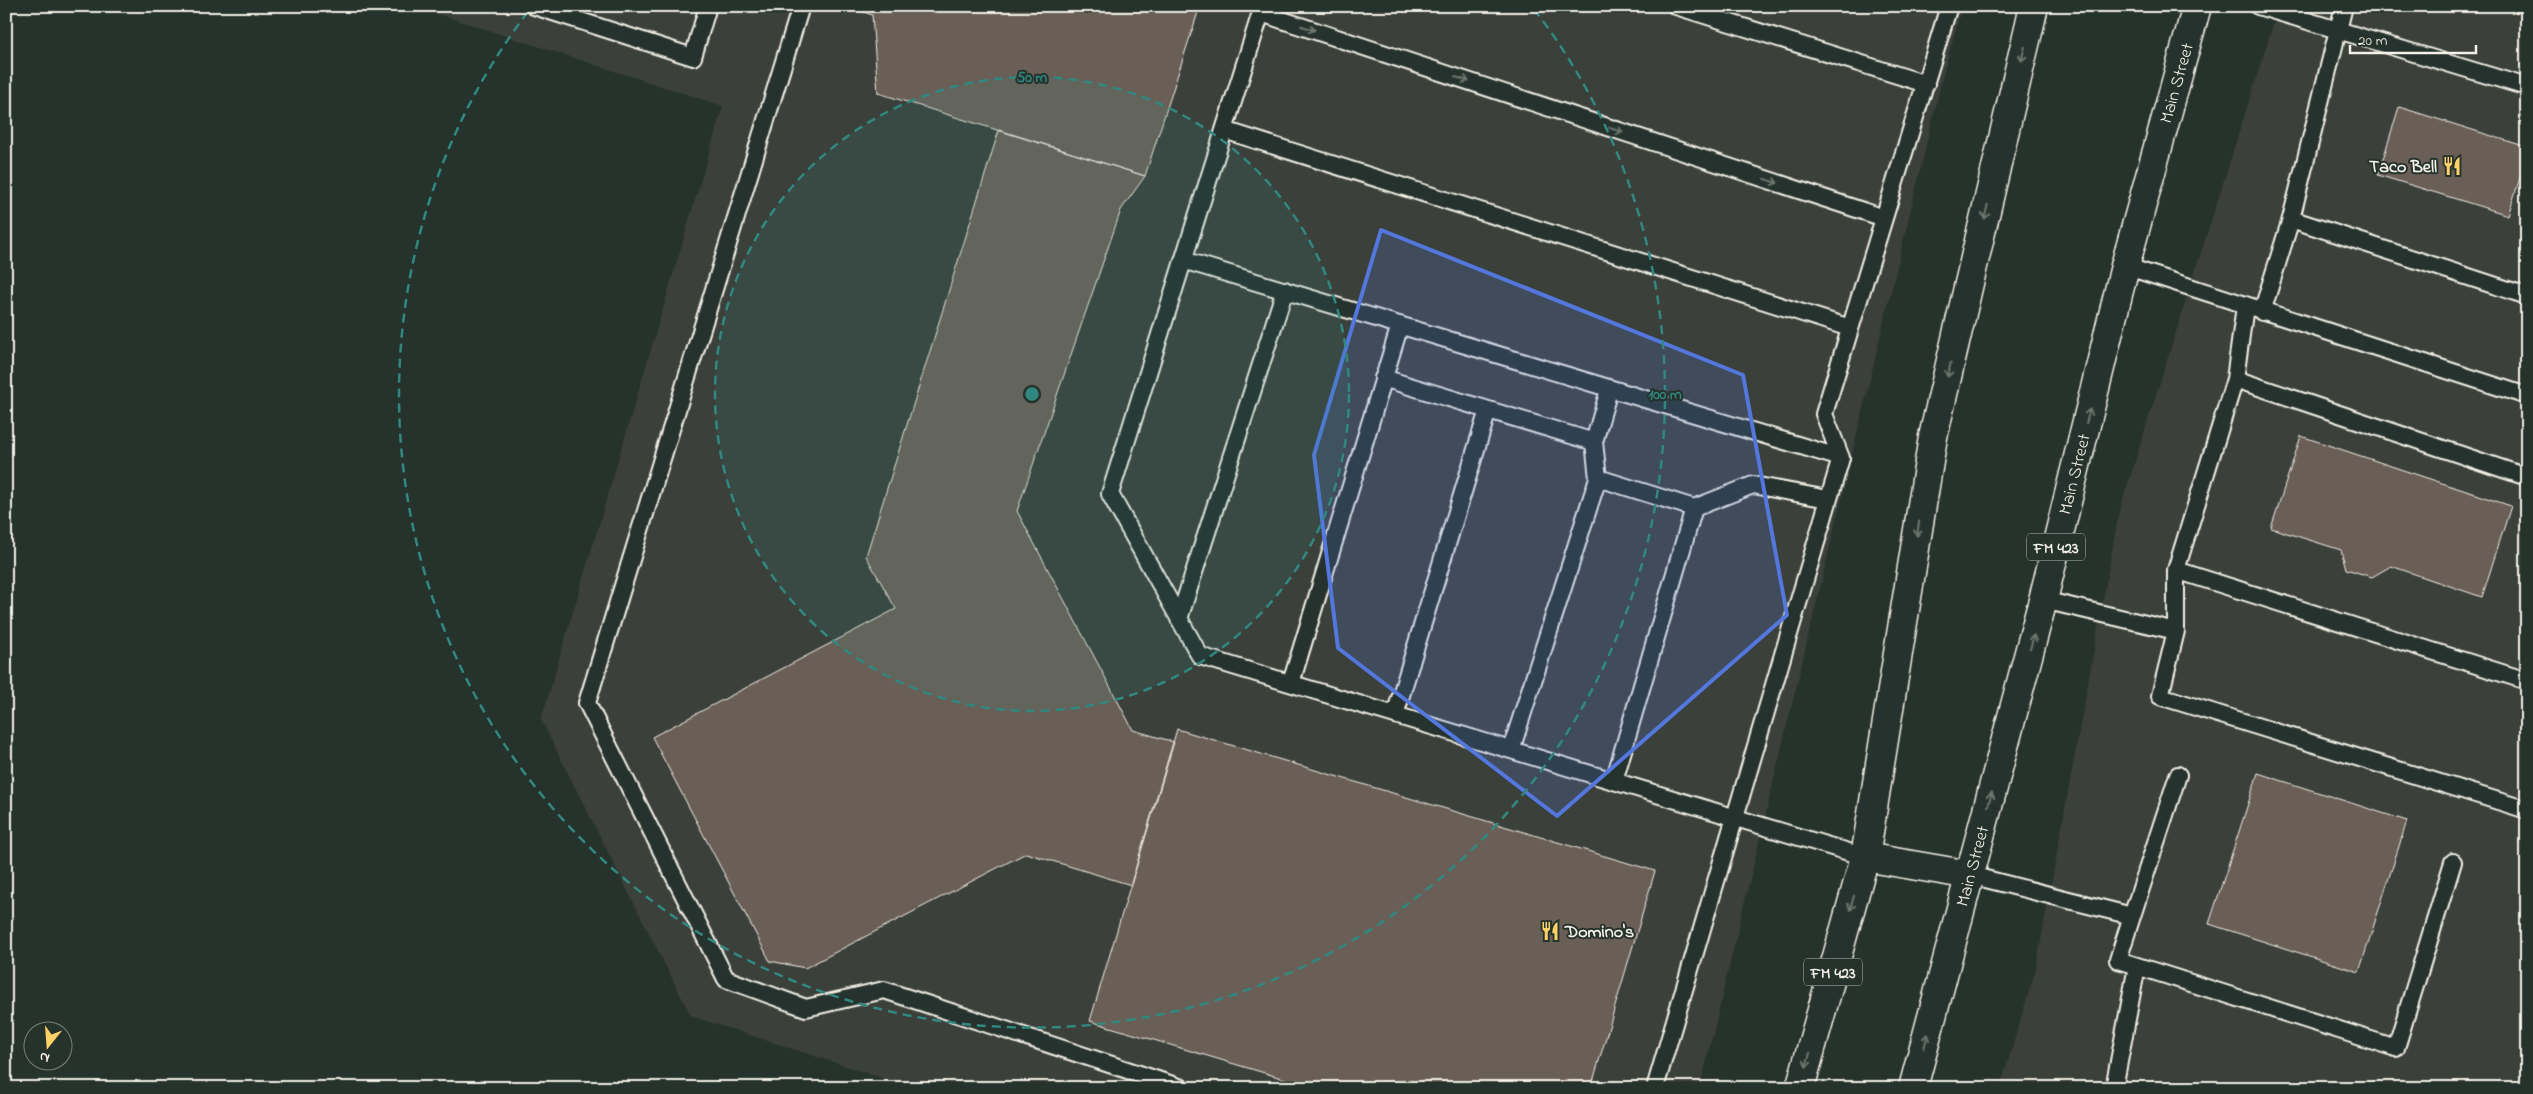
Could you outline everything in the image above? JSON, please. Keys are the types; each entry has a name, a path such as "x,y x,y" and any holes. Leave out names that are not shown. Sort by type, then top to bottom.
{"main road":[{"name":"Main Street","path":"1913,1088 2043,600 2125,266 2198,6"},
{"name":"FM 423","path":"1800,1088 1865,856 1933,437 2032,7"},
{"path":"1865,856 1970,875"}],"lane":[{"path":"534,6 692,58 708,6"},
{"path":"801,6 587,703 726,979 806,1008 884,990 1182,1088"},
{"path":"1676,6 1926,84"},
{"path":"1655,1088 1840,458 1824,414 1949,6"},
{"path":"2258,6 2527,88"},
{"path":"2262,312 2291,219 2344,6"},
{"path":"1865,856 1200,656 1110,494 1262,10 1884,218"},
{"path":"1224,130 1850,328"},
{"path":"2291,219 2527,296"},
{"path":"1183,260 1609,390 1840,458"},
{"path":"2125,266 2262,312 2527,396"},
{"path":"1179,619 1285,290"},
{"path":"2245,306 2235,379 2176,570 2176,631 2160,696 2527,810"},
{"path":"1291,683 1400,325"},
{"path":"1383,378 1594,442"},
{"path":"2235,379 2527,477"},
{"path":"1511,750 1598,478 1594,442 1609,390"},
{"path":"1395,715 1488,410"},
{"path":"1598,478 1694,508 1753,485 1828,499"},
{"path":"1614,781 1694,508"},
{"path":"2176,570 2527,681"},
{"path":"2043,600 2176,631"},
{"path":"2178,775 2118,960 2396,1048 2453,862"},
{"path":"1970,875 2132,916"},
{"path":"2118,1087 2137,966"}],"highlighted area":[{"path":"1381,230 1743,375 1787,615 1557,816 1338,648 1314,455"}],"shaded area":[{"path":"413,6 1962,6 1943,75 1700,1088 913,1088 691,1016 541,720 723,106"},
{"path":"2279,6 2527,6 2527,1088 2000,1088 2036,968 2119,512"}],"building":[{"path":"848,6 1200,6 1145,176 878,93 872,15"},
{"path":"2499,6 2527,6 2527,15"},
{"name":"Taco Bell","path":"2399,107 2527,147 2527,157 2508,215 2378,175"},
{"path":"999,130 1145,176 1121,210 1017,511 1133,730 1174,742 1131,885 1026,853 805,968 770,961 652,737 896,609 866,556"},
{"path":"2301,436 2511,506 2482,597 2391,566 2372,577 2346,569 2341,550 2271,528"},
{"path":"1177,729 1655,871 1591,1088 1315,1088 1090,1021"},
{"path":"2258,773 2407,821 2359,972 2209,924"}],"place":[{"name":"Taco Bell","path":"2452,166"},
{"name":"Domino's","path":"1550,931"}]}
